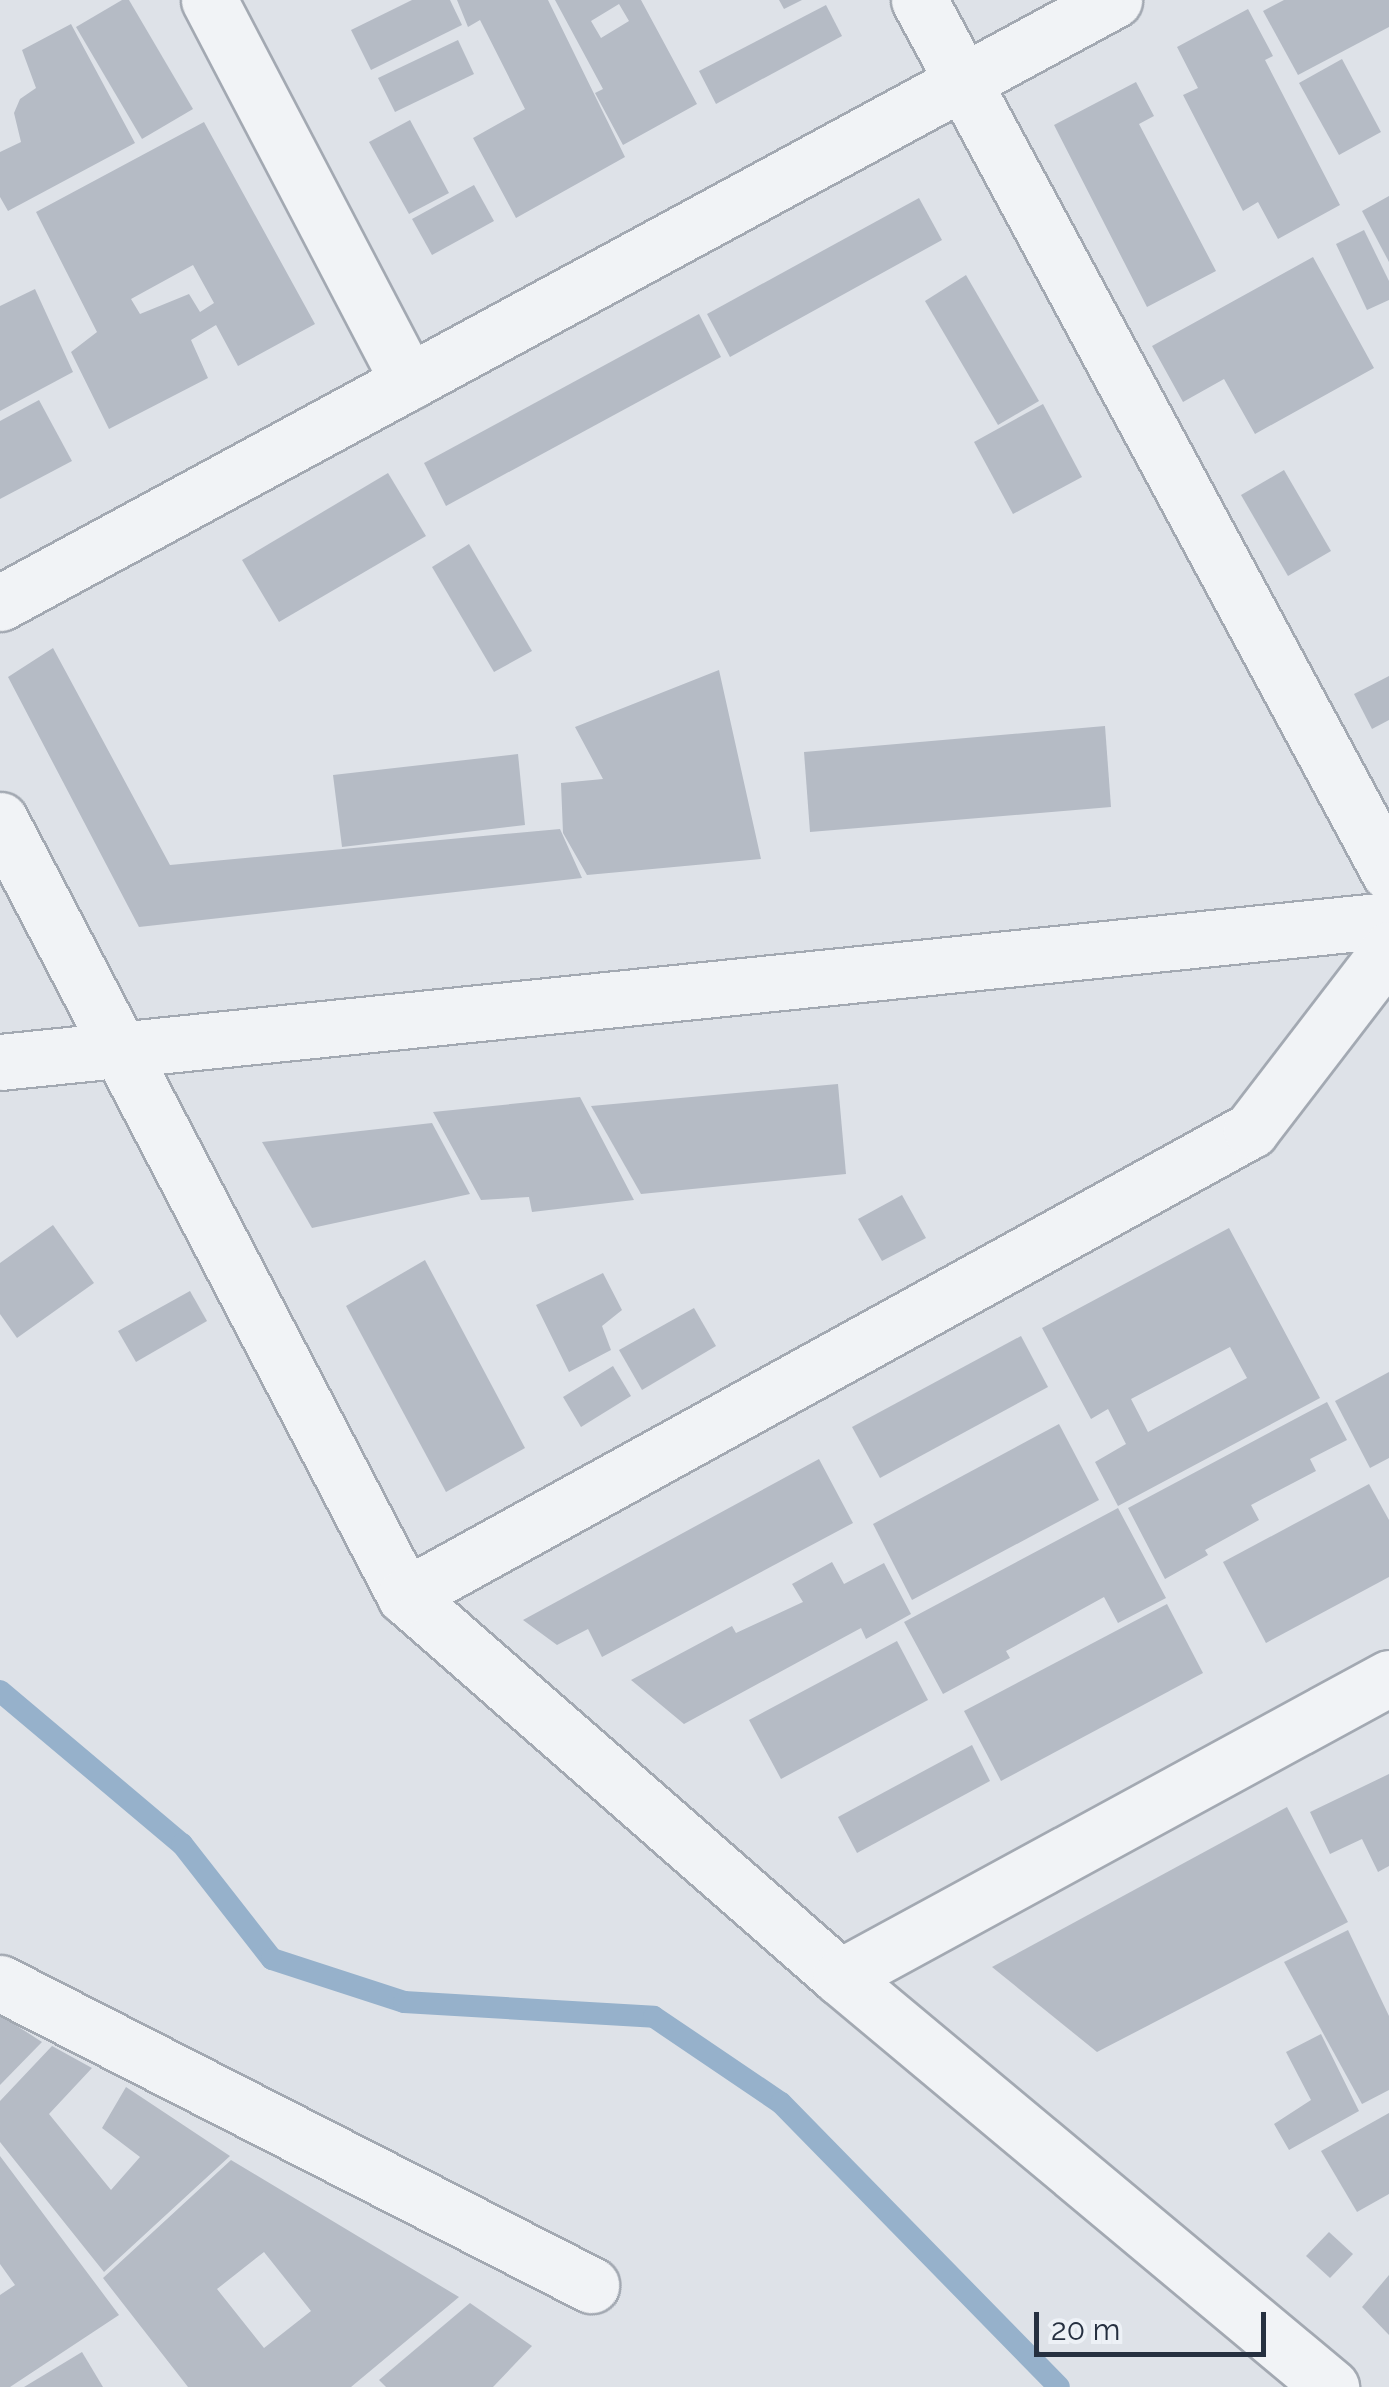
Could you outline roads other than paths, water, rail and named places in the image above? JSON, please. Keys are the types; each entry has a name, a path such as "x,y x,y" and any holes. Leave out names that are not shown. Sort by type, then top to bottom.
{"street":[{"path":"208,0 409,382"},
{"path":"919,0 1389,872"},
{"path":"0,602 1114,0"},
{"path":"0,820 406,1596 840,1977 1331,2387"},
{"path":"0,1062 1389,920"},
{"path":"406,1596 1251,1130 1389,950"},
{"path":"840,1977 1389,1678"},
{"path":"0,1983 591,2285"}],"waterway":[{"path":"0,1691 182,1844 272,1959 404,2002 654,2017 781,2103 1059,2387"}]}
